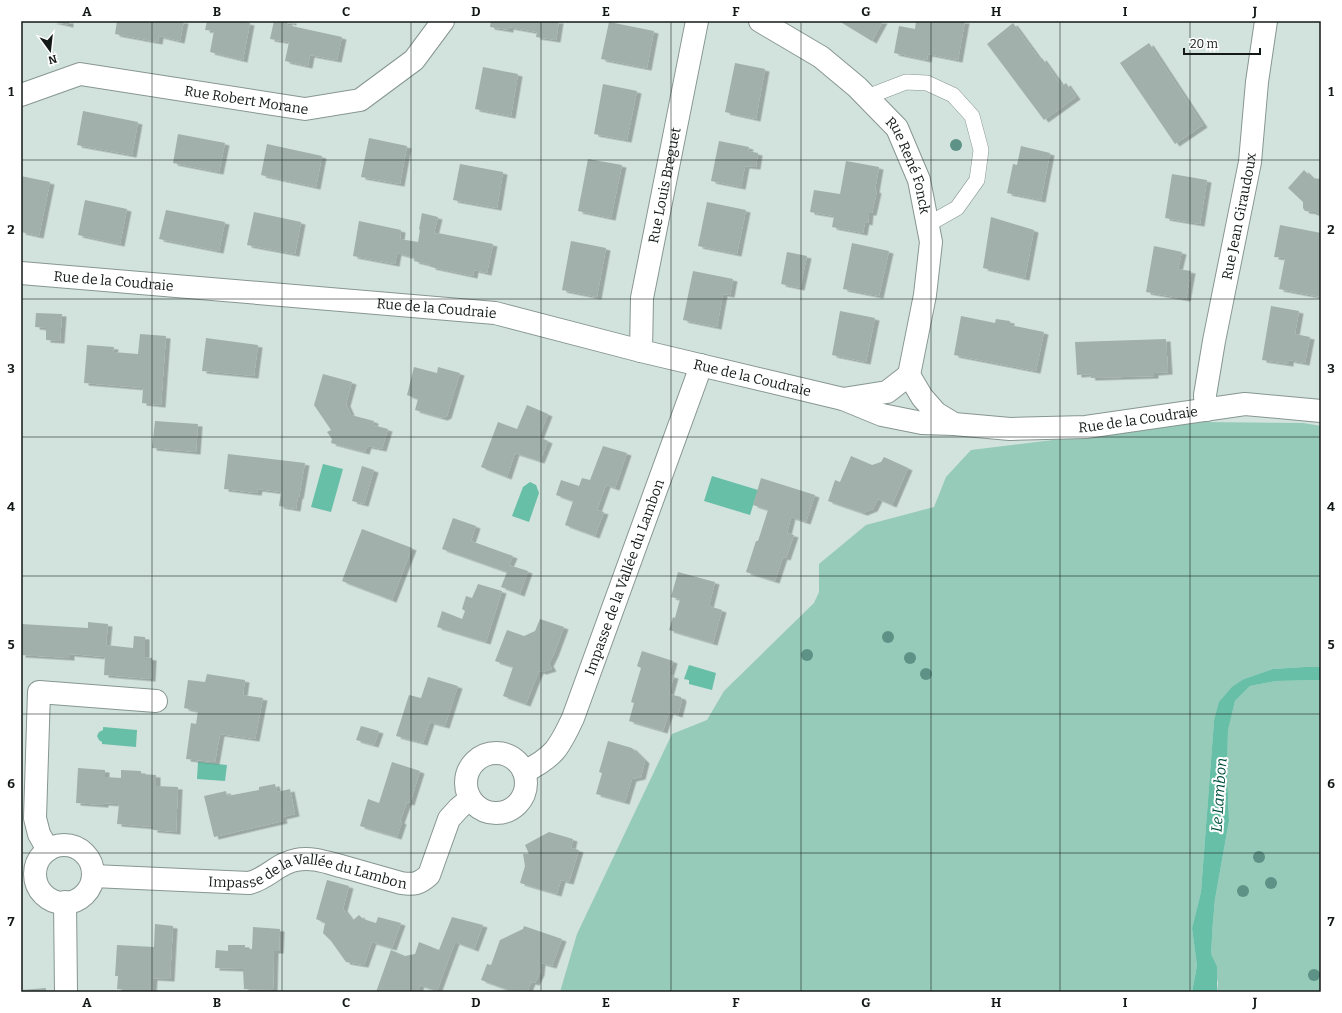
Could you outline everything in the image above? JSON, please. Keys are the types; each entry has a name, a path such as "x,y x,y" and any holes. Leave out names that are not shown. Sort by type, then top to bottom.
{"street":[{"name":"Rue Robert Morane","path":"21,95 80,74 305,109 360,100 414,60 444,21"},
{"name":"Rue Louis Breguet","path":"641,351 642,298 697,21"},
{"name":"Rue René Fonck","path":"760,21 821,56 867,97 896,128 918,180 930,242 925,295 909,375"},
{"name":"Rue Jean Giraudoux","path":"1206,410 1205,395 1214,341 1250,162 1257,82 1266,21"},
{"name":"Rue de la Coudraie","path":"21,273 495,314 641,351 843,399 882,416 922,423 1010,429 1086,427 1245,404 1321,411"},
{"name":"Impasse de la Vallée du Lambon","path":"524,772 540,764 554,753 564,738 574,718 697,377 700,365"},
{"name":"Rue de la Coudraie","path":"843,399 886,392 909,375 922,397 936,413 954,424"},
{"path":"48,850 39,834 35,818 39,692 156,701"},
{"path":"495,753 504,755 512,758 519,764 524,772 526,782 525,791 514,807 505,812 486,812 470,799 466,782 468,773 478,759 495,753"},
{"name":"Impasse de la Vallée du Lambon","path":"93,876 250,883 265,878 284,863 307,859 322,861 401,883 412,884 422,882 429,875 449,819 470,799"},
{"path":"66,845 83,851 89,858 93,876 87,892 73,901 65,902 56,901 41,891 36,882 35,873 41,856 56,846 66,845"},
{"path":"65,902 66,992"}],"lane":[{"path":"867,97 906,82 927,83 953,95 972,116 981,150 977,180 957,208 927,225"}],"shaded area":[{"path":"1202,422 1303,423 1321,426 1321,667 1273,669 1244,679 1214,721 1201,892 1192,928 1197,966 1192,992 560,992 577,934 672,734 707,720 724,691 814,603 819,592 819,564 866,525 934,507 946,477 971,450"},
{"path":"1321,680 1321,992 1217,992 1218,983 1211,954 1213,921 1215,899 1229,821 1227,771 1228,729 1235,701 1250,686 1276,681"}],"water":[{"path":"323,464 343,469 331,512 311,507"},
{"path":"712,476 758,490 750,515 704,501"},
{"path":"530,482 536,485 539,493 529,522 512,516 523,487"},
{"path":"689,665 716,673 712,690 689,684 689,680 684,679"},
{"name":"Le Lambon","path":"1321,667 1321,680 1276,681 1250,686 1235,701 1228,730 1227,771 1229,821 1215,899 1213,921 1211,954 1217,967 1217,992 1192,992 1197,966 1192,928 1201,892 1214,721 1219,702 1232,687 1244,679 1273,669"},
{"path":"103,727 137,730 136,747 102,744 97,736 99,732 103,730"},
{"path":"198,762 227,765 225,781 197,779"}],"building":[{"path":"51,21 69,21 69,25"},
{"path":"117,21 184,21 180,41 159,36 158,42 115,34"},
{"path":"207,21 239,21 250,23 243,60 210,52 214,31 205,30"},
{"path":"274,21 292,21 292,23 288,22 287,25 342,37 337,60 310,55 308,66 285,61 289,42 270,39"},
{"path":"491,21 559,21 556,40 536,37 537,32 509,27 509,30 490,27"},
{"path":"839,21 883,21 872,41"},
{"path":"916,21 965,21 958,60 928,54 927,60 894,53 899,26 915,29"},
{"path":"609,22 654,31 647,68 601,59"},
{"path":"1013,23 1040,60 1042,58 1062,86 1066,83 1076,97 1044,120 987,44"},
{"path":"1149,43 1203,125 1175,144 1120,63"},
{"path":"735,63 765,69 756,119 725,112"},
{"path":"483,67 518,74 511,116 475,109"},
{"path":"603,84 637,91 627,140 594,134"},
{"path":"83,111 138,122 132,155 77,145"},
{"path":"178,134 225,143 219,172 173,163"},
{"path":"369,138 407,146 400,184 361,177"},
{"path":"719,141 749,147 748,151 758,153 756,167 745,166 741,187 711,181"},
{"path":"267,144 322,156 316,187 261,175"},
{"path":"1021,146 1050,153 1041,200 1007,193 1013,164 1017,165"},
{"path":"588,159 622,165 611,218 578,211"},
{"path":"846,161 879,167 875,190 877,191 872,213 869,213 868,223 865,222 863,233 832,227 834,216 810,212 814,190 840,194"},
{"path":"460,164 503,172 497,208 453,200"},
{"path":"1304,170 1312,178 1321,179 1321,216 1316,215 1316,212 1305,211 1303,208 1303,202 1288,188"},
{"path":"1172,174 1207,180 1200,224 1165,218"},
{"path":"21,176 50,182 39,236 21,232"},
{"path":"85,200 127,209 120,244 78,235"},
{"path":"707,202 746,210 737,254 698,246"},
{"path":"166,210 225,222 219,251 159,239"},
{"path":"254,212 301,222 295,254 247,245"},
{"path":"422,213 438,217 434,233 493,244 487,273 474,270 473,276 431,267 431,265 414,261 415,258 397,253 395,264 353,256 359,221 401,230 400,239 418,242"},
{"path":"991,217 1034,230 1025,278 983,268"},
{"path":"1280,225 1321,233 1321,297 1279,289 1285,258 1274,257"},
{"path":"571,241 606,248 597,297 562,290"},
{"path":"852,243 889,251 879,296 843,289"},
{"path":"1154,246 1182,252 1178,269 1191,271 1186,299 1146,292"},
{"path":"787,252 807,256 800,288 781,284"},
{"path":"693,271 733,279 730,295 723,294 717,327 683,320"},
{"path":"1271,306 1299,311 1295,334 1310,337 1305,363 1289,360 1289,364 1262,360"},
{"path":"840,311 875,318 866,362 832,355"},
{"path":"36,313 62,314 60,341 46,340 46,328 35,327"},
{"path":"961,316 995,323 996,319 1010,321 1010,325 1044,332 1036,371 954,355"},
{"path":"140,334 166,336 161,405 142,403 143,388 84,383 87,345 114,347 113,352 138,354"},
{"path":"206,338 258,345 254,376 202,371"},
{"path":"1166,339 1168,372 1154,373 1154,376 1091,378 1090,374 1077,375 1075,342"},
{"path":"414,367 437,373 438,367 460,373 447,416 443,418 415,410 418,399 407,395"},
{"path":"323,374 352,382 346,404 351,415 374,421 373,425 388,429 382,449 367,446 365,452 331,443 332,439 327,432 331,430 314,405"},
{"path":"527,405 548,414 539,437 548,441 540,461 515,453 507,477 481,467 498,422 517,429"},
{"path":"155,421 198,424 196,452 152,448"},
{"path":"603,446 627,453 615,488 606,485 597,510 604,512 595,536 565,525 573,501 556,495 561,480 579,486 582,478 590,480"},
{"path":"228,454 305,463 296,509 279,506 281,492 258,489 257,493 224,489"},
{"path":"851,456 872,465 881,462 884,457 908,468 892,505 878,499 873,509 863,513 828,501 835,480 840,482"},
{"path":"362,466 374,470 364,504 352,501"},
{"path":"761,478 815,495 806,522 791,517 787,533 794,535 786,558 783,557 775,581 746,572 768,510 753,505"},
{"path":"453,518 476,526 471,541 513,556 509,565 528,571 520,594 501,587 507,572 442,549"},
{"path":"362,529 412,548 392,600 342,581"},
{"path":"678,572 715,582 709,606 722,610 713,643 669,630 673,617 675,618 680,599 671,597"},
{"path":"478,584 502,591 486,642 437,627 442,611 462,619 465,611 462,609 466,596 472,598"},
{"path":"540,619 564,627 549,664 552,669 542,672 539,671 526,704 503,696 513,667 495,661 507,630 524,636 535,631"},
{"path":"88,622 108,624 106,645 133,648 134,636 145,637 145,657 152,658 151,679 104,675 105,657 70,654 70,658 21,655 21,624 88,628"},
{"path":"642,651 673,661 669,675 674,676 669,694 681,697 682,700 678,715 669,712 663,731 629,721 634,703 631,702 641,668 637,666"},
{"path":"207,674 245,680 243,695 263,698 255,739 220,734 215,762 186,759 191,723 196,724 198,711 184,708 188,680 205,682"},
{"path":"428,677 458,686 445,726 430,722 423,743 396,736 409,695 421,698"},
{"path":"361,726 379,731 374,745 356,740"},
{"path":"608,741 632,748 645,761 641,777 632,779 625,802 596,794 602,773 599,772"},
{"path":"392,762 420,771 410,803 407,802 400,821 402,822 397,837 360,826 368,799 379,803"},
{"path":"78,768 105,770 105,777 121,778 121,770 141,771 141,774 156,775 156,786 178,787 176,832 153,830 153,827 117,824 119,804 104,803 104,805 76,803"},
{"path":"275,784 277,792 290,789 295,814 282,817 283,821 214,837 204,796 226,791 227,796 259,790 259,787"},
{"path":"549,832 573,839 571,848 579,850 569,882 561,880 557,894 520,883 525,866 523,854 529,854 525,845"},
{"path":"327,880 349,886 343,909 352,921 359,915 363,919 376,923 378,917 401,923 392,948 372,942 364,965 346,962 331,941 323,933 325,923 316,919"},
{"path":"452,917 483,925 474,949 455,942 437,991 420,985 417,992 376,992 391,950 405,956 415,954 419,942 439,950"},
{"path":"155,924 173,926 170,979 153,978 152,992 126,992 126,990 117,989 118,976 115,976 117,945 154,947"},
{"path":"524,926 562,939 552,966 541,963 540,973 535,983 531,982 527,992 514,992 481,980 487,964 491,965 500,940 523,929"},
{"path":"253,927 280,929 279,951 274,951 273,990 244,989 243,969 215,968 216,950 228,951 228,945 245,945 245,949 252,949"},
{"path":"46,988 46,992 21,992 21,990"}]}
